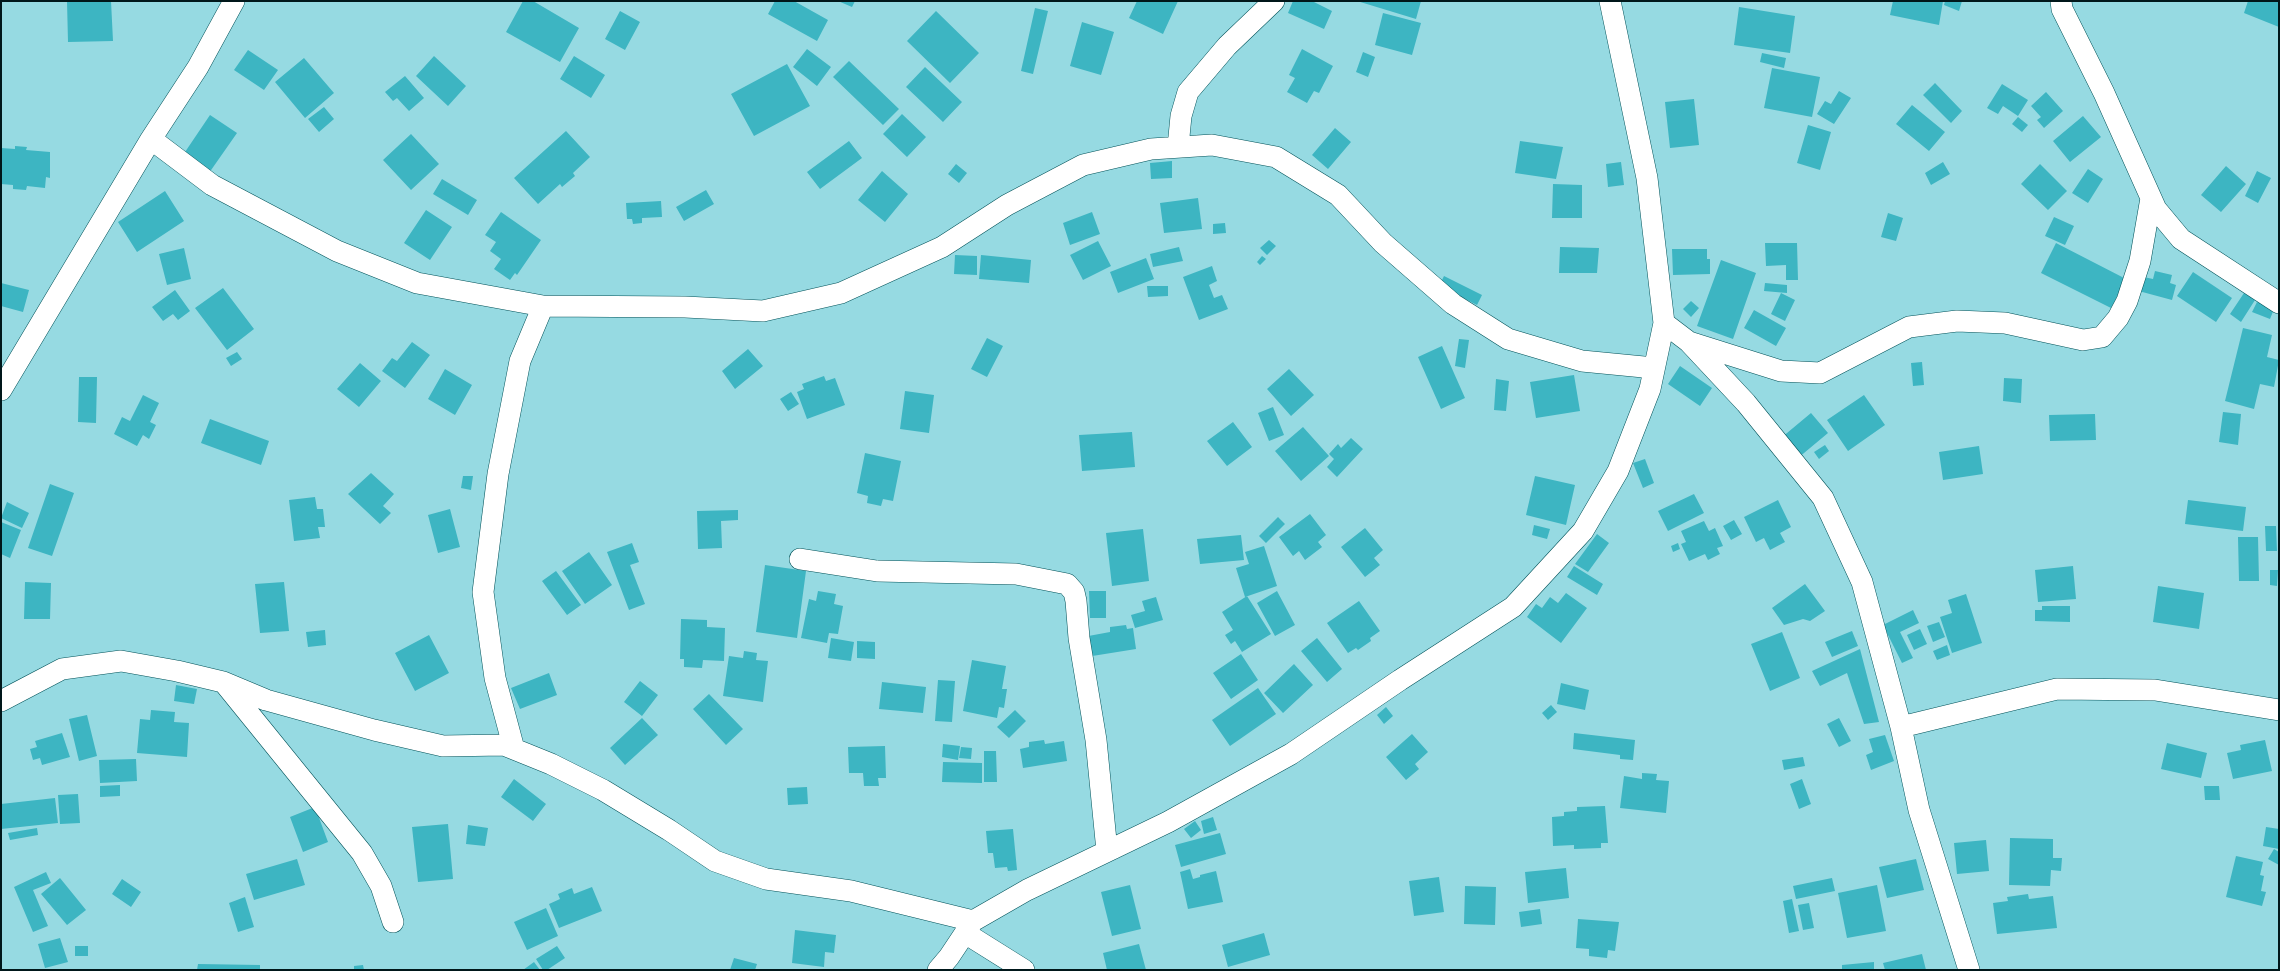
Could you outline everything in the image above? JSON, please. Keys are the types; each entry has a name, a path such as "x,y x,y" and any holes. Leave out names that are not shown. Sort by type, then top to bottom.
{"street":[{"path":"1,390 151,139 198,67 234,1"},
{"path":"1178,147 1181,116 1188,92 1227,46 1274,1"},
{"path":"938,970 969,927 1027,890 1168,822 1291,754 1400,680 1513,607 1583,531 1618,471 1650,389 1664,323 1646,178 1610,1"},
{"path":"2061,1 2062,9 2104,93 2151,198 2170,228 2181,239 2279,303"},
{"path":"151,139 212,185 337,252 417,283 543,306 685,307 763,311 841,293 942,247 1007,206 1083,165 1151,150 1212,145 1276,157 1338,195 1383,243 1452,304 1508,339 1582,362 1654,368"},
{"path":"1689,342 1781,371 1820,373 1909,327 1957,322 2005,323 2083,340 2102,337 2118,318 2128,301 2140,261 2151,198"},
{"path":"514,749 495,678 483,592 498,474 520,361 543,306"},
{"path":"1664,323 1689,342 1746,403 1823,498 1862,582 1901,727 1919,810 1969,970"},
{"path":"800,559 877,571 1016,574 1067,584 1074,592 1076,601 1079,638 1096,740 1107,851"},
{"path":"1,701 62,669 121,661 223,682 266,700 443,746 504,745 551,764 603,790 669,830 714,861 766,879 852,891 969,927 1024,970"},
{"path":"223,682 362,853 381,886 393,922"},
{"path":"1901,727 2057,689 2155,690 2279,710"}],"building":[{"path":"67,1 111,1 113,41 68,42"},
{"path":"523,1 533,1 579,28 560,62 506,32"},
{"path":"775,1 794,1 828,20 817,41 768,14"},
{"path":"838,1 855,1 852,7"},
{"path":"1137,1 1178,1 1163,34 1129,18"},
{"path":"1293,1 1312,1 1332,11 1324,29 1288,13"},
{"path":"1357,1 1421,1 1416,19"},
{"path":"1893,1 1943,1 1939,25 1890,15"},
{"path":"1945,1 1962,1 1959,11 1944,5"},
{"path":"2248,1 2279,1 2279,27 2244,13"},
{"path":"1739,7 1795,16 1790,53 1734,45"},
{"path":"1035,8 1048,11 1033,74 1021,71"},
{"path":"620,11 640,22 625,50 605,39"},
{"path":"936,11 979,53 950,83 907,41"},
{"path":"1383,13 1421,23 1412,55 1375,45"},
{"path":"1082,22 1114,32 1101,75 1070,66"},
{"path":"807,49 831,67 817,86 793,67"},
{"path":"1302,49 1333,66 1319,93 1314,91 1307,103 1287,92 1295,78 1289,75"},
{"path":"248,50 278,70 264,90 234,70"},
{"path":"1363,52 1375,57 1368,77 1356,72"},
{"path":"1762,53 1786,58 1784,68 1760,62"},
{"path":"434,56 466,86 448,106 416,76"},
{"path":"574,56 605,75 591,98 560,79"},
{"path":"304,58 334,93 305,118 275,82"},
{"path":"849,61 899,109 883,125 833,77"},
{"path":"787,64 810,106 754,136 731,94"},
{"path":"925,67 962,102 943,122 906,87"},
{"path":"1772,68 1820,77 1812,117 1764,108"},
{"path":"405,76 424,98 409,111 397,98 393,101 385,92"},
{"path":"1935,83 1962,111 1951,123 1923,95"},
{"path":"2002,84 2028,100 2018,116 2003,106 1998,114 1987,108"},
{"path":"1839,91 1851,98 1834,124 1817,114 1825,101 1831,104"},
{"path":"2046,92 2063,111 2044,128 2037,120 2041,117 2031,106"},
{"path":"1694,99 1699,145 1670,148 1665,102"},
{"path":"1912,105 1945,132 1929,151 1896,124"},
{"path":"324,107 334,119 319,132 308,119"},
{"path":"902,114 926,137 907,157 883,134"},
{"path":"210,115 237,133 209,173 183,155"},
{"path":"2083,116 2101,137 2070,162 2053,141"},
{"path":"2018,117 2028,125 2022,132 2012,124"},
{"path":"1808,125 1831,132 1820,170 1797,163"},
{"path":"1335,128 1351,142 1328,169 1312,155"},
{"path":"566,131 590,157 573,173 575,176 562,187 560,184 538,204 514,178"},
{"path":"411,134 439,164 411,190 383,160"},
{"path":"849,141 862,158 820,189 807,172"},
{"path":"1520,141 1563,147 1556,179 1515,173"},
{"path":"15,146 27,147 26,150 50,152 50,178 46,177 45,188 27,186 26,190 13,189 13,185 1,184 1,148 15,149"},
{"path":"1172,161 1172,178 1151,179 1150,163"},
{"path":"1621,162 1624,185 1608,187 1606,164"},
{"path":"1943,162 1950,174 1931,185 1925,173"},
{"path":"956,164 967,173 959,183 948,174"},
{"path":"2040,164 2067,191 2048,210 2021,184"},
{"path":"2226,166 2246,184 2221,212 2201,195"},
{"path":"2088,169 2103,179 2088,203 2072,193"},
{"path":"882,171 908,194 885,222 858,200"},
{"path":"2257,171 2271,178 2258,203 2245,196"},
{"path":"442,179 477,200 468,215 433,194"},
{"path":"1553,184 1582,185 1582,218 1552,218"},
{"path":"706,190 714,204 684,221 676,207"},
{"path":"165,191 184,221 137,252 118,222"},
{"path":"1198,198 1202,229 1164,233 1160,203"},
{"path":"661,201 662,217 642,218 642,223 633,224 632,219 627,219 626,203"},
{"path":"426,210 452,227 430,260 404,243"},
{"path":"501,212 541,240 517,275 515,273 510,280 494,269 501,259 490,251 496,242 485,235"},
{"path":"1092,212 1100,234 1070,245 1063,223"},
{"path":"1888,213 1903,218 1896,241 1881,237"},
{"path":"2054,217 2074,226 2065,245 2045,236"},
{"path":"1225,223 1226,233 1213,234 1213,224"},
{"path":"1269,240 1276,246 1267,255 1260,248"},
{"path":"1098,241 1111,266 1083,280 1070,255"},
{"path":"1765,243 1797,243 1798,280 1786,280 1786,265 1766,266"},
{"path":"2056,243 2126,279 2111,308 2041,273"},
{"path":"1179,247 1183,261 1153,267 1150,254"},
{"path":"1560,247 1599,248 1597,273 1559,273"},
{"path":"184,248 191,279 167,285 159,254"},
{"path":"1672,249 1707,249 1707,259 1710,259 1710,274 1673,275"},
{"path":"955,255 977,256 977,275 954,274"},
{"path":"981,255 1031,260 1029,283 979,279"},
{"path":"1262,256 1266,259 1260,265 1257,262"},
{"path":"1146,258 1154,279 1118,293 1110,272"},
{"path":"1721,260 1756,273 1733,339 1697,326"},
{"path":"1212,266 1217,281 1209,285 1214,298 1222,295 1228,309 1199,320 1183,277"},
{"path":"2155,271 2172,275 2170,283 2176,285 2172,300 2135,290 2139,276 2153,279"},
{"path":"2193,272 2232,298 2216,322 2177,296"},
{"path":"1444,276 1482,295 1477,305 1439,286"},
{"path":"1,283 29,290 23,312 1,306"},
{"path":"1765,283 1787,285 1787,293 1764,291"},
{"path":"1147,286 1168,286 1168,296 1148,297"},
{"path":"223,288 254,329 227,350 195,308"},
{"path":"175,290 190,311 178,320 173,314 163,321 152,307"},
{"path":"1781,293 1795,300 1785,321 1771,314"},
{"path":"2244,293 2255,300 2241,322 2230,314"},
{"path":"1691,301 1699,308 1691,317 1683,309"},
{"path":"2257,302 2274,309 2270,319 2252,312"},
{"path":"1754,310 1786,328 1776,346 1744,328"},
{"path":"2243,328 2272,335 2267,357 2279,360 2274,387 2260,384 2254,409 2225,401"},
{"path":"987,338 1003,346 987,377 971,369"},
{"path":"1459,339 1469,340 1465,368 1455,366"},
{"path":"412,342 430,355 405,388 382,371 392,358 397,361"},
{"path":"1442,346 1465,398 1441,409 1418,357"},
{"path":"748,349 763,366 735,389 722,371"},
{"path":"237,352 242,359 231,366 226,358"},
{"path":"1922,362 1924,385 1913,386 1911,363"},
{"path":"360,363 381,381 359,407 337,389"},
{"path":"1680,366 1712,388 1700,406 1668,384"},
{"path":"445,369 472,385 455,415 428,399"},
{"path":"1289,369 1314,395 1291,416 1267,389"},
{"path":"1574,375 1580,411 1536,418 1530,382"},
{"path":"824,376 826,381 835,378 845,405 807,419 797,392 804,389 802,384"},
{"path":"79,377 97,377 96,423 78,422"},
{"path":"2004,378 2022,379 2021,403 2003,401"},
{"path":"1496,379 1509,381 1506,411 1494,410"},
{"path":"905,391 934,395 929,433 900,429"},
{"path":"791,392 799,404 788,411 780,399"},
{"path":"143,395 159,403 150,422 156,425 149,439 143,435 137,446 114,434 122,417 130,421"},
{"path":"1864,395 1885,425 1848,451 1827,420"},
{"path":"1273,407 1284,435 1269,441 1258,413"},
{"path":"2223,412 2241,414 2238,445 2219,442"},
{"path":"1811,413 1828,433 1798,458 1781,438"},
{"path":"2095,414 2096,440 2050,441 2049,415"},
{"path":"210,419 269,441 261,465 201,443"},
{"path":"1233,422 1252,447 1227,466 1207,441"},
{"path":"1303,427 1329,456 1301,481 1275,451"},
{"path":"1132,432 1135,467 1082,471 1079,435"},
{"path":"1351,438 1363,449 1337,477 1327,467 1334,459 1329,454 1338,444 1341,448"},
{"path":"1825,445 1829,451 1819,459 1814,452"},
{"path":"1979,446 1983,474 1943,480 1939,452"},
{"path":"865,453 901,461 893,501 883,499 881,506 867,503 868,496 857,493"},
{"path":"1645,459 1654,483 1643,488 1633,463"},
{"path":"371,473 394,494 383,506 391,513 380,524 348,494"},
{"path":"463,476 473,476 471,490 461,488"},
{"path":"1535,476 1575,485 1566,525 1526,515"},
{"path":"50,484 74,493 52,556 28,548"},
{"path":"1694,494 1704,513 1668,531 1658,511"},
{"path":"315,497 317,509 323,509 325,527 318,527 320,538 294,541 289,500"},
{"path":"1778,500 1791,527 1780,533 1785,542 1770,550 1764,538 1756,542 1744,517"},
{"path":"2188,500 2246,507 2243,531 2185,524"},
{"path":"7,502 29,513 22,528 1,518"},
{"path":"450,509 460,547 438,553 428,515"},
{"path":"738,510 738,520 721,521 722,548 698,549 697,511"},
{"path":"1310,514 1326,535 1318,542 1322,547 1305,560 1299,551 1293,556 1279,537"},
{"path":"1278,517 1285,524 1266,543 1259,536"},
{"path":"1734,520 1742,534 1731,540 1723,526"},
{"path":"1704,521 1709,531 1715,528 1723,546 1717,548 1720,554 1708,560 1705,554 1689,561 1681,544 1686,542 1681,531"},
{"path":"1,522 21,530 10,558 1,554"},
{"path":"1534,525 1550,529 1547,539 1532,535"},
{"path":"2265,526 2276,526 2277,551 2266,551"},
{"path":"1365,528 1383,550 1374,558 1380,565 1365,577 1341,547"},
{"path":"1143,529 1149,581 1112,586 1106,533"},
{"path":"1597,534 1609,543 1588,572 1575,564"},
{"path":"1241,535 1244,560 1200,564 1197,539"},
{"path":"2238,537 2258,537 2259,581 2239,581"},
{"path":"632,543 639,562 630,565 645,604 629,610 607,552"},
{"path":"1678,543 1680,549 1673,552 1671,546"},
{"path":"1264,546 1277,586 1245,597 1236,568 1249,564 1245,552"},
{"path":"589,552 612,585 585,604 562,571"},
{"path":"765,565 806,571 797,638 756,632"},
{"path":"1574,566 1603,584 1597,595 1567,577"},
{"path":"2073,566 2076,599 2038,602 2035,570"},
{"path":"2270,570 2278,570 2277,586 2270,585"},
{"path":"556,571 581,605 567,615 542,581"},
{"path":"25,582 51,583 50,619 24,619"},
{"path":"284,582 289,631 260,633 255,584"},
{"path":"1805,584 1825,611 1810,621 1803,619 1784,625 1772,608"},
{"path":"2158,586 2204,593 2199,629 2153,622"},
{"path":"818,591 836,594 834,604 843,606 838,634 829,633 827,643 801,638 809,599 816,601"},
{"path":"1089,591 1106,591 1106,618 1090,618"},
{"path":"1277,591 1295,625 1275,636 1257,603"},
{"path":"1566,593 1587,608 1561,643 1527,617 1536,604 1542,608 1550,597 1558,603"},
{"path":"1966,594 1982,643 1952,653 1940,617 1952,613 1948,600"},
{"path":"1247,596 1271,634 1242,652 1235,641 1231,644 1225,635 1233,630 1222,612"},
{"path":"1156,597 1163,620 1135,628 1131,615 1145,611 1142,601"},
{"path":"1359,601 1380,631 1370,638 1371,641 1358,650 1356,648 1348,653 1327,623"},
{"path":"2042,606 2070,606 2070,622 2035,621 2035,610 2042,610"},
{"path":"1913,610 1919,623 1900,632 1913,658 1902,663 1883,625"},
{"path":"681,619 707,620 707,627 725,628 724,661 703,660 702,668 684,667 684,659 680,659"},
{"path":"1939,622 1945,637 1933,642 1927,626"},
{"path":"1126,625 1127,629 1133,628 1136,649 1086,657 1083,637 1110,632 1110,627"},
{"path":"1920,629 1927,644 1914,650 1907,635"},
{"path":"325,630 326,645 308,647 306,632"},
{"path":"1852,631 1858,646 1832,657 1825,642"},
{"path":"1782,632 1800,678 1770,691 1751,644"},
{"path":"429,635 449,673 415,691 395,653"},
{"path":"831,638 854,642 851,661 828,658"},
{"path":"1317,638 1342,669 1327,682 1301,651"},
{"path":"857,641 875,642 875,659 857,658"},
{"path":"1947,645 1950,655 1937,660 1933,651"},
{"path":"1860,649 1879,722 1864,724 1847,673 1820,686 1812,671"},
{"path":"744,651 757,653 756,660 768,661 763,702 723,696 729,656 743,658"},
{"path":"1241,654 1258,680 1231,699 1213,673"},
{"path":"972,660 1006,666 1002,689 1007,689 1004,708 999,707 997,718 963,711"},
{"path":"1294,664 1313,685 1283,713 1264,693"},
{"path":"549,673 557,695 520,709 511,688"},
{"path":"938,680 955,681 952,722 935,721"},
{"path":"640,681 658,695 642,716 624,702"},
{"path":"882,682 926,687 923,713 879,709"},
{"path":"1561,683 1589,690 1585,710 1557,704"},
{"path":"176,685 197,689 194,704 174,701"},
{"path":"1258,688 1276,714 1230,746 1212,720"},
{"path":"709,694 743,729 726,745 693,709"},
{"path":"1551,705 1557,712 1548,720 1542,713"},
{"path":"1386,707 1393,716 1384,724 1377,715"},
{"path":"151,710 175,712 174,722 189,723 187,757 137,753 140,719 150,720"},
{"path":"1015,710 1026,721 1009,738 997,727"},
{"path":"87,715 97,756 79,761 69,719"},
{"path":"642,718 658,735 625,765 610,748"},
{"path":"1839,718 1851,741 1839,747 1827,724"},
{"path":"62,733 70,757 42,765 40,758 33,760 30,749 37,747 35,741"},
{"path":"1574,733 1635,740 1633,760 1620,759 1620,755 1573,749"},
{"path":"1412,734 1428,752 1415,764 1419,769 1406,780 1386,757"},
{"path":"1885,735 1894,761 1871,770 1866,755 1873,752 1869,739"},
{"path":"1044,740 1045,744 1064,741 1067,761 1023,768 1020,749 1029,747 1029,742"},
{"path":"2265,740 2272,771 2233,779 2227,753 2241,750 2240,745"},
{"path":"2167,743 2207,753 2201,778 2161,769"},
{"path":"943,744 960,746 958,760 942,757"},
{"path":"885,746 886,778 878,778 879,786 864,786 863,773 849,773 848,747"},
{"path":"961,747 972,748 971,759 959,758"},
{"path":"984,751 996,751 997,782 984,782"},
{"path":"1803,757 1805,766 1784,770 1782,760"},
{"path":"136,759 137,781 100,783 99,760"},
{"path":"943,762 982,763 982,783 942,782"},
{"path":"1642,773 1657,774 1656,780 1669,781 1666,813 1620,808 1624,776 1642,779"},
{"path":"514,779 546,804 533,821 501,797"},
{"path":"1802,779 1811,804 1799,809 1790,784"},
{"path":"120,785 120,796 100,797 100,786"},
{"path":"2204,786 2219,786 2220,800 2205,800"},
{"path":"807,787 808,804 788,805 787,788"},
{"path":"78,794 80,823 60,824 58,795"},
{"path":"55,798 58,823 1,829 1,804"},
{"path":"1605,806 1608,843 1601,843 1601,848 1574,849 1574,845 1553,846 1552,817 1564,816 1564,812 1577,811 1577,807"},
{"path":"315,807 328,842 303,852 290,817"},
{"path":"1213,817 1217,830 1204,834 1201,821"},
{"path":"1195,821 1201,830 1191,838 1184,829"},
{"path":"448,824 453,879 418,882 412,827"},
{"path":"468,825 488,828 485,846 466,844"},
{"path":"2266,827 2279,829 2279,849 2263,846"},
{"path":"37,828 38,835 10,840 8,833"},
{"path":"1013,829 1017,870 1008,871 1007,867 995,868 993,853 988,853 986,831"},
{"path":"1220,833 1226,854 1181,867 1175,845"},
{"path":"2010,838 2053,839 2053,858 2062,858 2061,871 2051,870 2050,886 2009,885"},
{"path":"1986,840 1989,871 1957,874 1954,843"},
{"path":"2274,849 2279,852 2279,865 2268,859"},
{"path":"2236,856 2263,862 2260,875 2264,876 2261,891 2266,892 2262,906 2226,897"},
{"path":"297,859 305,885 254,900 246,874"},
{"path":"1916,859 1924,890 1887,898 1879,867"},
{"path":"1566,868 1569,898 1528,903 1525,872"},
{"path":"1190,869 1193,879 1216,871 1223,902 1188,909 1180,872"},
{"path":"46,872 51,883 33,890 48,926 33,932 14,887"},
{"path":"1439,877 1444,912 1414,916 1409,881"},
{"path":"60,878 86,910 67,925 41,894"},
{"path":"1832,878 1835,891 1796,899 1793,886"},
{"path":"122,879 141,892 131,907 112,894"},
{"path":"1130,885 1141,929 1112,936 1101,892"},
{"path":"1877,885 1886,931 1847,938 1838,893"},
{"path":"1465,886 1496,887 1495,925 1464,924"},
{"path":"592,887 602,911 559,928 549,904 560,899 558,894 572,888 574,894"},
{"path":"2028,894 2029,899 2053,896 2057,928 1997,934 1993,903 2008,901 2007,897"},
{"path":"245,897 254,927 238,932 229,903"},
{"path":"1792,899 1799,931 1789,933 1783,901"},
{"path":"1809,903 1814,928 1803,930 1798,905"},
{"path":"546,908 558,936 527,950 514,922"},
{"path":"1540,909 1542,924 1521,927 1519,912"},
{"path":"1578,919 1619,922 1615,951 1608,950 1607,958 1589,956 1589,949 1576,948"},
{"path":"795,930 836,935 834,953 825,952 824,967 792,963"},
{"path":"1264,933 1270,955 1228,967 1222,945"},
{"path":"60,938 68,962 45,968 38,944"},
{"path":"1139,944 1146,970 1107,970 1103,953"},
{"path":"75,946 88,946 88,956 75,956"},
{"path":"557,946 565,958 547,970 543,970 536,959"},
{"path":"1922,954 1926,970 1885,970 1883,963"},
{"path":"734,958 757,964 755,970 730,970"},
{"path":"534,962 540,970 523,970"},
{"path":"1874,962 1874,970 1842,970 1842,965"},
{"path":"198,964 260,965 260,970 197,970"},
{"path":"363,965 364,970 354,970 354,966"}]}
